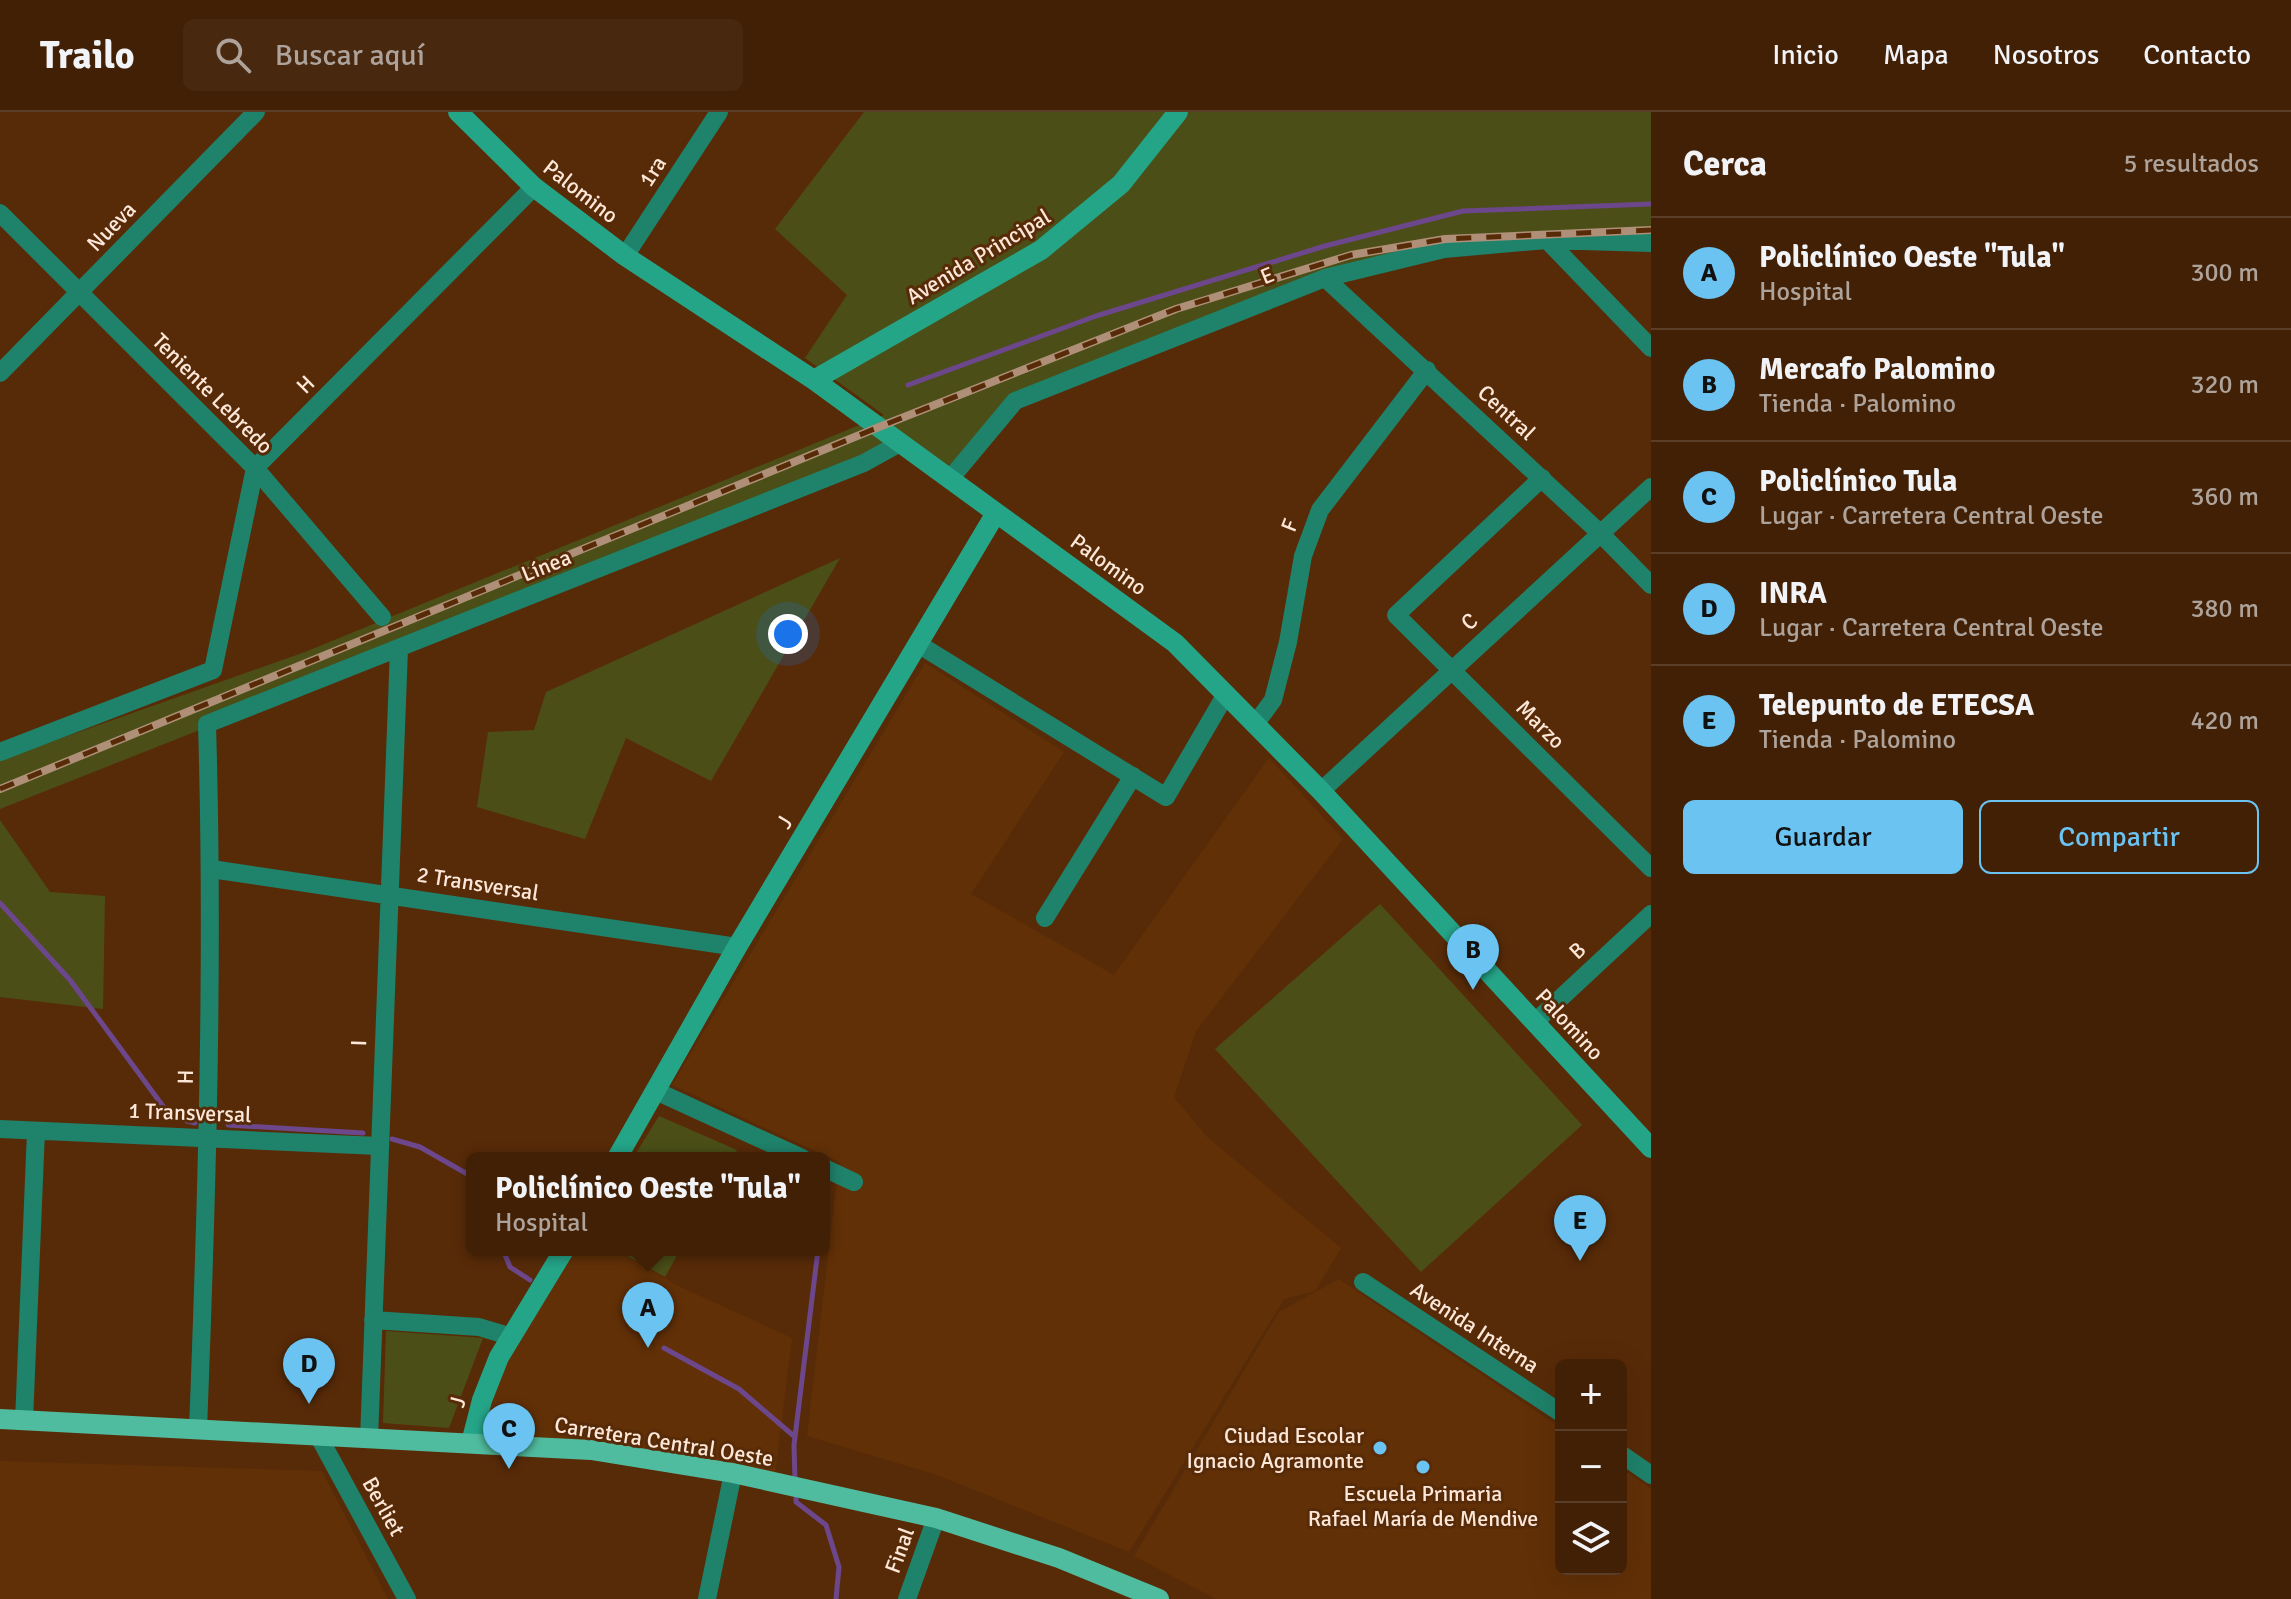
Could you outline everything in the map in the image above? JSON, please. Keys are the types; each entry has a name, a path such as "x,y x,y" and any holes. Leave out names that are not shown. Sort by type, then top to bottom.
{"main road":[{"name":"Palomino","path":"458,112 534,187 625,256 814,380 1175,643 1321,791 1651,1148"},
{"name":"Avenida Principal","path":"814,380 1041,250 1121,184 1178,112"},
{"name":"J","path":"620,1152 737,947 996,513"},
{"name":"J","path":"471,1443 482,1400 512,1337 560,1256"},
{"name":"Carretera Central Oeste","path":"0,1419 591,1450 733,1473 936,1518 1059,1558 1159,1599"}],"street":[{"name":"Nueva","path":"0,373 256,112"},
{"name":"1ra","path":"625,256 719,112"},
{"name":"H","path":"255,468 534,187"},
{"name":"Teniente Lebredo","path":"0,213 255,468 382,617"},
{"path":"1547,240 1651,348"},
{"name":"E","path":"950,479 1015,401 1325,278 1444,249 1547,240 1651,243"},
{"name":"Central","path":"1325,278 1542,478 1651,585"},
{"name":"F","path":"1256,723 1273,700 1288,642 1303,556 1320,510 1427,370"},
{"name":"Línea","path":"207,724 864,463 900,443"},
{"path":"0,752 213,670 255,468"},
{"name":"Marzo","path":"1542,478 1396,615 1453,668 1651,868"},
{"name":"C","path":"1321,791 1651,487"},
{"path":"918,644 1166,797 1226,694"},
{"name":"I","path":"369,1439 387,893 399,649"},
{"name":"H","path":"198,1430 209,1136 211,869 207,724"},
{"path":"1045,918 1133,776"},
{"name":"2 Transversal","path":"211,869 737,947"},
{"name":"B","path":"1536,1021 1651,914"},
{"path":"656,1091 789,1152"},
{"name":"1 Transversal","path":"0,1129 379,1146"},
{"path":"24,1421 36,1131"},
{"path":"830,1171 854,1182"},
{"name":"Avenida Interna","path":"1363,1282 1555,1409"},
{"path":"373,1320 479,1327 512,1337"},
{"name":"Berliet","path":"319,1437 407,1599"},
{"path":"1627,1458 1651,1475"},
{"path":"707,1599 733,1473"},
{"name":"Final","path":"907,1599 936,1518"}],"shaded area":[{"path":"925,663 1064,752 971,894 1114,975 1269,758 1343,839 1196,1031 1174,1097 1207,1137 1341,1248 1315,1291 1284,1299 1129,1552 937,1475 807,1436 839,1162 830,1158 830,1152 817,1152 672,1085"},
{"path":"561,1256 626,1256 680,1287 792,1338 774,1482 471,1443 482,1400"},
{"name":"Ciudad Escolar Ignacio Agramonte","path":"1339,1279 1555,1424 1555,1575 1627,1575 1627,1472 1651,1489 1651,1599 1216,1599 1134,1556 1279,1312"},
{"path":"0,1461 322,1471 388,1599 0,1599"}],"green space":[{"path":"864,112 1651,112 1651,246 1564,247 1429,256 1214,320 1015,401 960,476 900,443 652,551 0,809 0,760 305,652 884,415 805,358 847,295 775,229"},
{"path":"840,558 711,781 626,738 585,839 477,807 488,732 534,730 546,692"},
{"path":"0,820 50,892 105,896 103,1009 0,997"},
{"path":"1380,904 1582,1125 1421,1272 1215,1049"},
{"path":"659,1116 737,1150 736,1152 637,1152"},
{"path":"627,1256 677,1256 665,1277"},
{"path":"386,1331 483,1338 449,1428 383,1423"}],"waterway":[{"path":"908,385 1096,316 1325,246 1463,211 1651,204"},
{"path":"0,903 70,980 171,1117 195,1123"},
{"path":"228,1125 363,1133"},
{"path":"392,1139 420,1147 466,1173"},
{"path":"505,1256 510,1267 530,1280"},
{"path":"795,1480 794,1445 817,1256"},
{"path":"664,1348 739,1389 795,1437"},
{"path":"796,1494 796,1502 826,1525 839,1567 836,1599"}],"railway":[{"path":"0,789 879,427 1176,309 1351,255 1445,239 1651,230"}],"place":[{"name":"Mercafo Palomino","path":"1473,990"},
{"name":"Telepunto de ETECSA","path":"1580,1261"},
{"name":"Policlínico Oeste \"Tula\"","path":"648,1348"},
{"name":"INRA","path":"309,1404"},
{"name":"Ciudad Escolar Ignacio Agramonte","path":"1380,1448"},
{"name":"Escuela Primaria Rafael María de Mendive","path":"1423,1467"},
{"name":"Policlínico Tula","path":"509,1469"}]}
